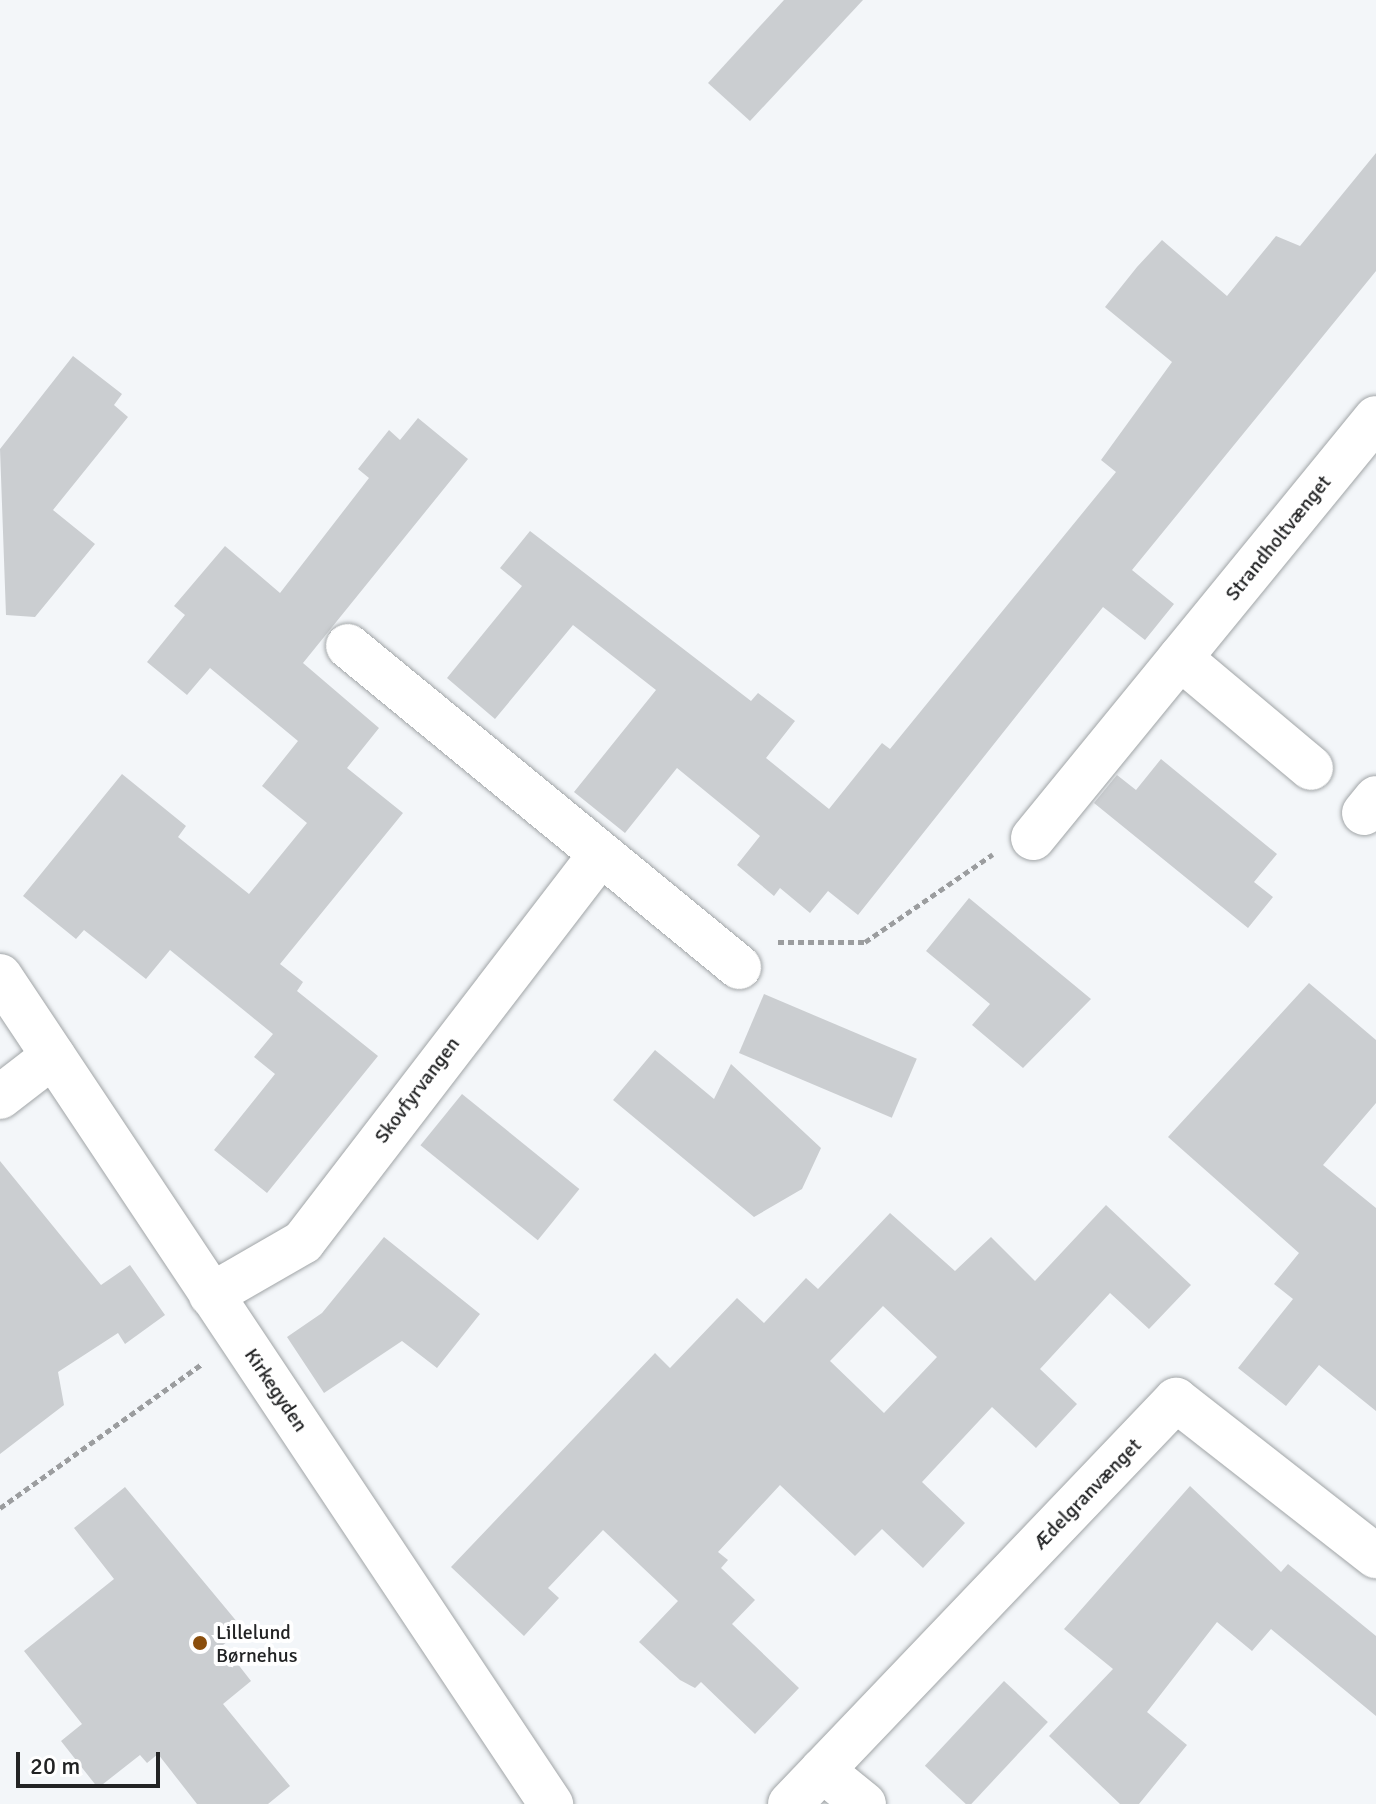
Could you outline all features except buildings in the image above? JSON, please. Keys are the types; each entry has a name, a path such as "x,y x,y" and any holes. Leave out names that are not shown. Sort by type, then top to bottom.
{"street":[{"name":"Strandholtvænget","path":"1033,838 1376,418"},
{"path":"348,646 599,856 724,955"},
{"path":"1180,658 1311,768"},
{"name":"Skovfyrvangen","path":"211,1295 303,1242 599,856"},
{"name":"Kirkegyden","path":"0,976 551,1804"},
{"path":"0,1097 53,1056"},
{"name":"Ædelgranvænget","path":"790,1804 1176,1400 1376,1556"},
{"path":"822,1770 864,1804"}],"path":[{"path":"724,955 865,942 982,859 1033,838"},
{"path":"0,1508 240,1336"}],"place":[{"name":"Lillelund Børnehus","path":"200,1643"}]}
